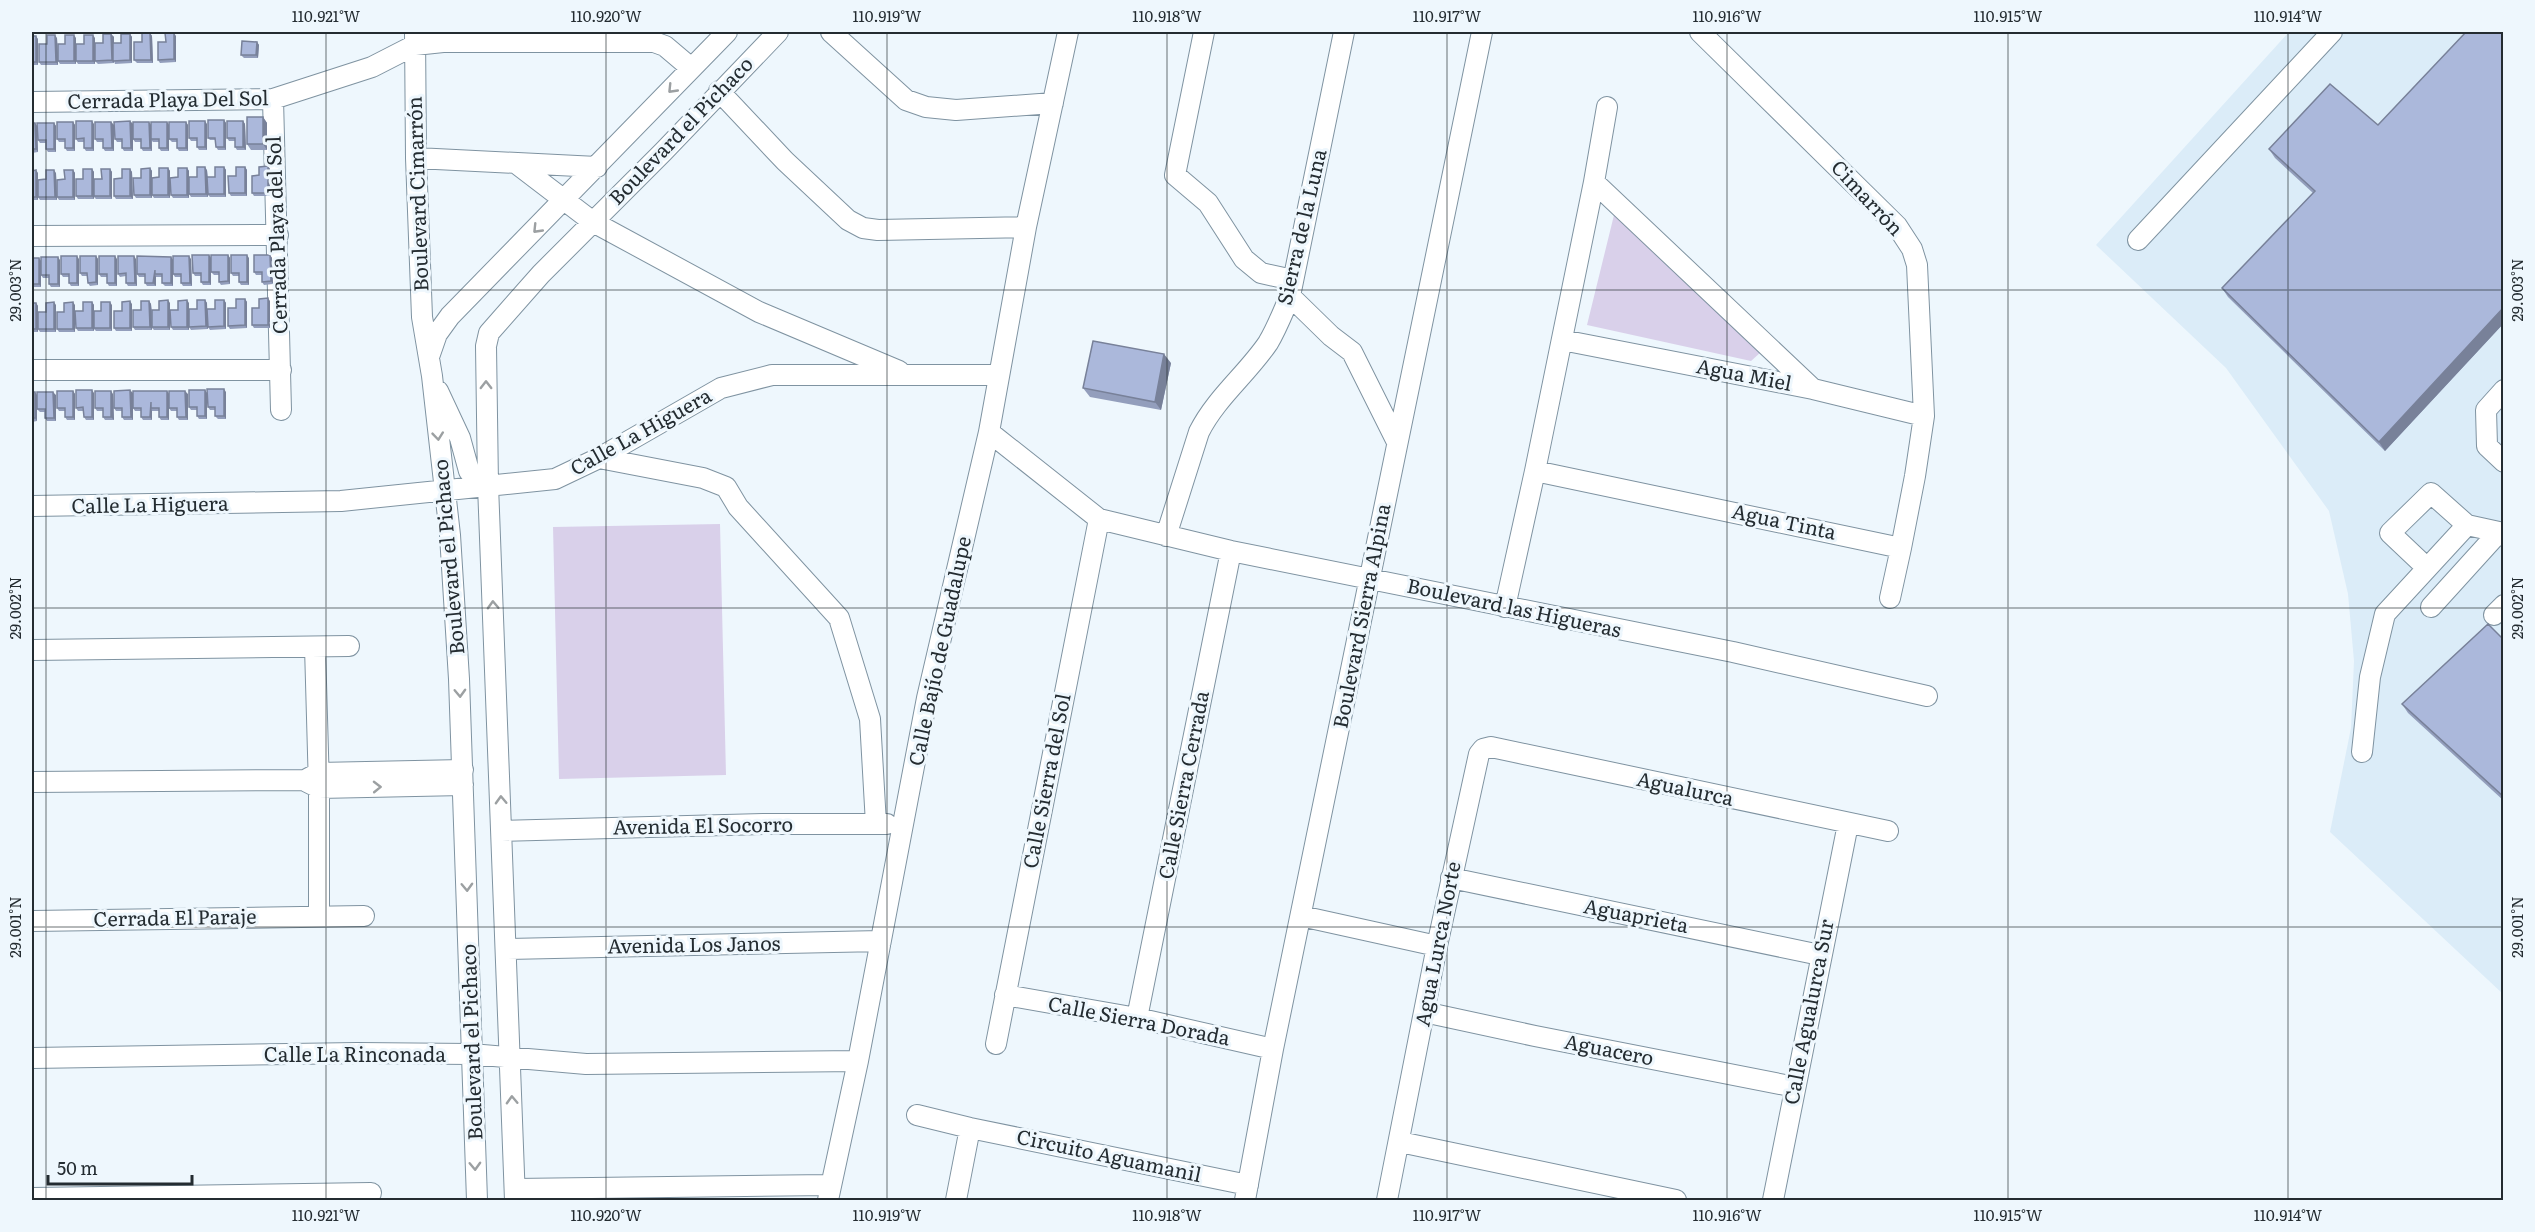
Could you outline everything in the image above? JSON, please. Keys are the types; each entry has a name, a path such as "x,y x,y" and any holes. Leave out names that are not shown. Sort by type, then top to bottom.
{"street":[{"name":"Boulevard el Pichaco","path":"477,1200 463,777 454,602 429,357 438,334 450,316 727,32"},
{"name":"Boulevard el Pichaco","path":"515,1195 488,485 486,356 489,333 541,274 778,32"},
{"path":"831,32 906,100 926,107 956,110 1053,103"},
{"name":"Calle Bajío de Guadalupe","path":"829,1193 858,1061 927,698 989,432 1026,227 1068,32"},
{"path":"1204,32 1175,175 1208,203 1244,259 1261,273 1291,288 1331,336 1352,352 1397,442"},
{"name":"Sierra de la Luna","path":"1166,536 1199,432 1206,417 1267,344 1291,288 1344,32"},
{"name":"Boulevard Sierra Alpina","path":"1247,1193 1273,1049 1482,32"},
{"name":"Cimarrón","path":"1700,32 1897,226 1912,249 1917,265 1924,416"},
{"path":"2139,240 2332,32"},
{"path":"415,38 654,42 665,46 691,68"},
{"name":"Cerrada Playa Del Sol","path":"32,102 273,99 372,68 415,38"},
{"name":"Boulevard Cimarrón","path":"415,38 416,158 422,317 429,357"},
{"path":"719,91 785,161 848,220 863,228 878,230 1026,227"},
{"name":"Cerrada Playa del Sol","path":"273,99 280,370"},
{"path":"1505,608 1562,340 1607,107"},
{"path":"416,158 597,167"},
{"path":"517,164 593,222 759,312 910,376"},
{"path":"1594,182 1813,389"},
{"name":"Cerrada Playa Del Sol","path":"32,236 278,235"},
{"name":"Agua Miel","path":"1562,340 1813,389 1924,416"},
{"path":"32,370 280,370 281,410"},
{"name":"Calle La Higuera","path":"32,506 318,502 555,479 599,458 721,388 772,375 999,375"},
{"path":"432,376 460,438 469,471 476,480 488,485"},
{"path":"2504,390 2486,410 2487,446 2504,462"},
{"path":"1890,598 1915,476 1924,416"},
{"name":"Boulevard las Higueras","path":"989,432 1099,519 1231,551 1505,608 1733,652 1927,696"},
{"path":"599,458 703,478 726,487 738,507 839,618 870,719 876,824"},
{"name":"Agua Tinta","path":"1535,471 1901,548"},
{"path":"2427,568 2390,533 2431,493 2467,525 2501,534 2431,607"},
{"name":"Calle Sierra del Sol","path":"996,1044 1099,519"},
{"path":"2362,752 2370,677 2385,614 2467,525"},
{"name":"Calle Sierra Cerrada","path":"1137,1018 1231,551"},
{"path":"32,650 349,646"},
{"path":"315,647 314,780 319,916"},
{"name":"Agualurca","path":"1483,749 1491,747 1888,831"},
{"name":"Agua Lurca Norte","path":"1387,1200 1451,878 1479,754 1483,749"},
{"path":"32,782 463,777"},
{"name":"Avenida El Socorro","path":"502,831 904,824"},
{"name":"Calle Agualurca Sur","path":"1773,1200 1820,955 1848,824"},
{"name":"Aguaprieta","path":"1451,878 1820,955"},
{"name":"Cerrada El Paraje","path":"32,921 364,916"},
{"path":"1301,916 1437,946"},
{"name":"Avenida Los Janos","path":"507,949 881,941"},
{"name":"Calle Sierra Dorada","path":"1005,995 1137,1018 1273,1049"},
{"name":"Aguacero","path":"1424,1012 1795,1087"},
{"name":"Calle La Rinconada","path":"32,1058 471,1054 586,1064 858,1061"},
{"name":"Circuito Aguamanil","path":"917,1115 1247,1193"},
{"path":"956,1200 970,1128"},
{"path":"1400,1142 1676,1200"},
{"path":"32,1198 334,1197 371,1193"},
{"path":"515,1195 829,1193"}],"shaded area":[{"path":"2289,32 2503,32 2503,994 2330,832 2351,728 2354,661 2348,594 2329,511 2226,368 2096,245"},
{"path":"1615,211 1761,352 1751,361 1587,325"},
{"path":"720,524 726,775 559,779 553,527"}],"building":[{"path":"2466,32 2504,32 2504,307 2379,442 2222,288 2315,191 2269,149 2330,84 2378,125"},
{"path":"142,33 150,33 151,60 134,60 134,42 142,42"},
{"path":"165,33 174,33 174,59 158,60 158,42 166,42"},
{"path":"103,34 111,34 112,60 95,61 95,43 103,43"},
{"path":"121,34 130,34 130,60 113,61 113,43 121,43"},
{"path":"47,35 55,35 56,62 39,62 39,44 47,44"},
{"path":"65,35 74,35 74,61 58,61 58,44 65,44"},
{"path":"84,35 93,35 93,61 76,61 76,44 84,44"},
{"path":"32,36 36,36 36,62 32,62"},
{"path":"242,41 257,42 256,55 241,55"},
{"path":"247,117 263,117 263,144 247,144"},
{"path":"208,120 224,120 224,147 216,147 215,138 208,138"},
{"path":"76,121 92,121 92,148 84,148 84,138 76,139"},
{"path":"130,121 131,148 122,148 122,139 115,139 114,122"},
{"path":"189,121 205,121 205,147 197,147 197,138 189,138"},
{"path":"227,121 243,121 243,147 235,147 235,138 227,138"},
{"path":"57,122 73,122 73,148 65,148 65,139 57,139"},
{"path":"95,122 111,122 112,148 103,148 103,139 95,139"},
{"path":"133,122 149,122 150,148 141,148 141,139 133,139"},
{"path":"151,122 167,122 167,148 159,148 159,139 151,139"},
{"path":"169,122 186,122 186,148 177,148 177,139 169,139"},
{"path":"32,123 35,123 36,149 32,149"},
{"path":"37,123 54,123 54,149 46,149 46,140 38,140"},
{"path":"268,166 268,193 252,193 252,176 259,175 259,167"},
{"path":"197,167 205,167 206,194 189,194 189,177 197,177"},
{"path":"215,167 224,167 224,194 208,194 207,177 215,177"},
{"path":"236,167 245,167 245,193 229,193 228,176 236,176"},
{"path":"150,168 150,195 134,195 133,178 141,178 141,169"},
{"path":"159,168 168,168 168,195 152,195 152,178 159,177"},
{"path":"178,168 187,168 187,195 171,195 170,178 178,177"},
{"path":"83,169 92,169 92,196 76,196 76,179 83,179"},
{"path":"101,169 110,169 110,196 94,196 94,179 102,179"},
{"path":"122,169 130,169 130,196 114,196 114,179 122,178"},
{"path":"36,170 36,197 32,197 32,171"},
{"path":"46,170 54,170 55,197 38,197 38,180 46,179"},
{"path":"64,170 73,170 73,197 57,197 57,180 65,179"},
{"path":"192,255 209,255 209,282 201,282 201,273 193,273"},
{"path":"211,255 228,255 228,281 219,282 219,272 211,272"},
{"path":"231,255 247,255 247,282 239,282 239,273 231,273"},
{"path":"254,255 270,255 271,281 262,282 262,272 254,272"},
{"path":"61,256 77,256 77,283 69,283 69,274 61,274"},
{"path":"80,256 96,256 96,282 88,283 87,273 80,273"},
{"path":"99,256 115,256 115,283 107,283 107,274 99,274"},
{"path":"118,256 134,256 135,283 126,283 126,273 118,274"},
{"path":"137,256 171,257 171,283 162,283 162,274 155,274 155,270 153,283 145,283 145,274 137,274"},
{"path":"173,256 189,256 190,283 181,283 181,274 173,274"},
{"path":"41,257 58,257 58,284 49,284 49,275 41,275"},
{"path":"32,258 39,258 39,284 32,284"},
{"path":"268,298 268,325 252,325 252,308 259,308 259,299"},
{"path":"236,299 245,299 245,325 228,326 228,308 236,308"},
{"path":"168,300 168,327 152,327 152,310 159,310 159,301"},
{"path":"187,300 187,327 171,327 170,310 178,310 178,301"},
{"path":"197,300 205,300 206,326 189,327 189,309 197,309"},
{"path":"215,300 224,300 224,326 208,327 207,309 215,309"},
{"path":"130,301 130,328 114,328 114,311 122,311 122,302"},
{"path":"141,301 149,301 150,327 133,327 133,310 141,310"},
{"path":"54,302 54,329 38,329 38,312 46,312 46,303"},
{"path":"73,302 73,329 57,329 57,312 64,312 64,303"},
{"path":"83,302 92,302 92,328 76,328 75,311 83,311"},
{"path":"101,302 110,302 110,328 94,328 94,311 101,311"},
{"path":"32,303 36,303 36,329 32,329"},
{"path":"1093,341 1164,354 1155,402 1083,388"},
{"path":"207,389 224,389 224,416 215,416 215,407 208,407"},
{"path":"76,390 92,390 92,417 84,417 83,407 76,408"},
{"path":"130,390 131,417 122,417 122,408 114,408 114,391"},
{"path":"189,390 205,390 205,416 197,416 197,407 189,407"},
{"path":"57,391 73,391 73,417 65,417 65,408 57,408"},
{"path":"95,391 111,391 111,417 103,417 103,408 95,408"},
{"path":"133,391 167,391 167,417 159,417 159,408 151,408 151,402 150,417 141,417 141,408 133,408"},
{"path":"169,391 185,391 186,417 177,417 177,408 169,408"},
{"path":"32,392 35,392 35,418 32,418"},
{"path":"37,392 53,392 54,418 45,418 45,409 37,409"},
{"path":"2488,624 2504,640 2504,797 2402,704"}]}
